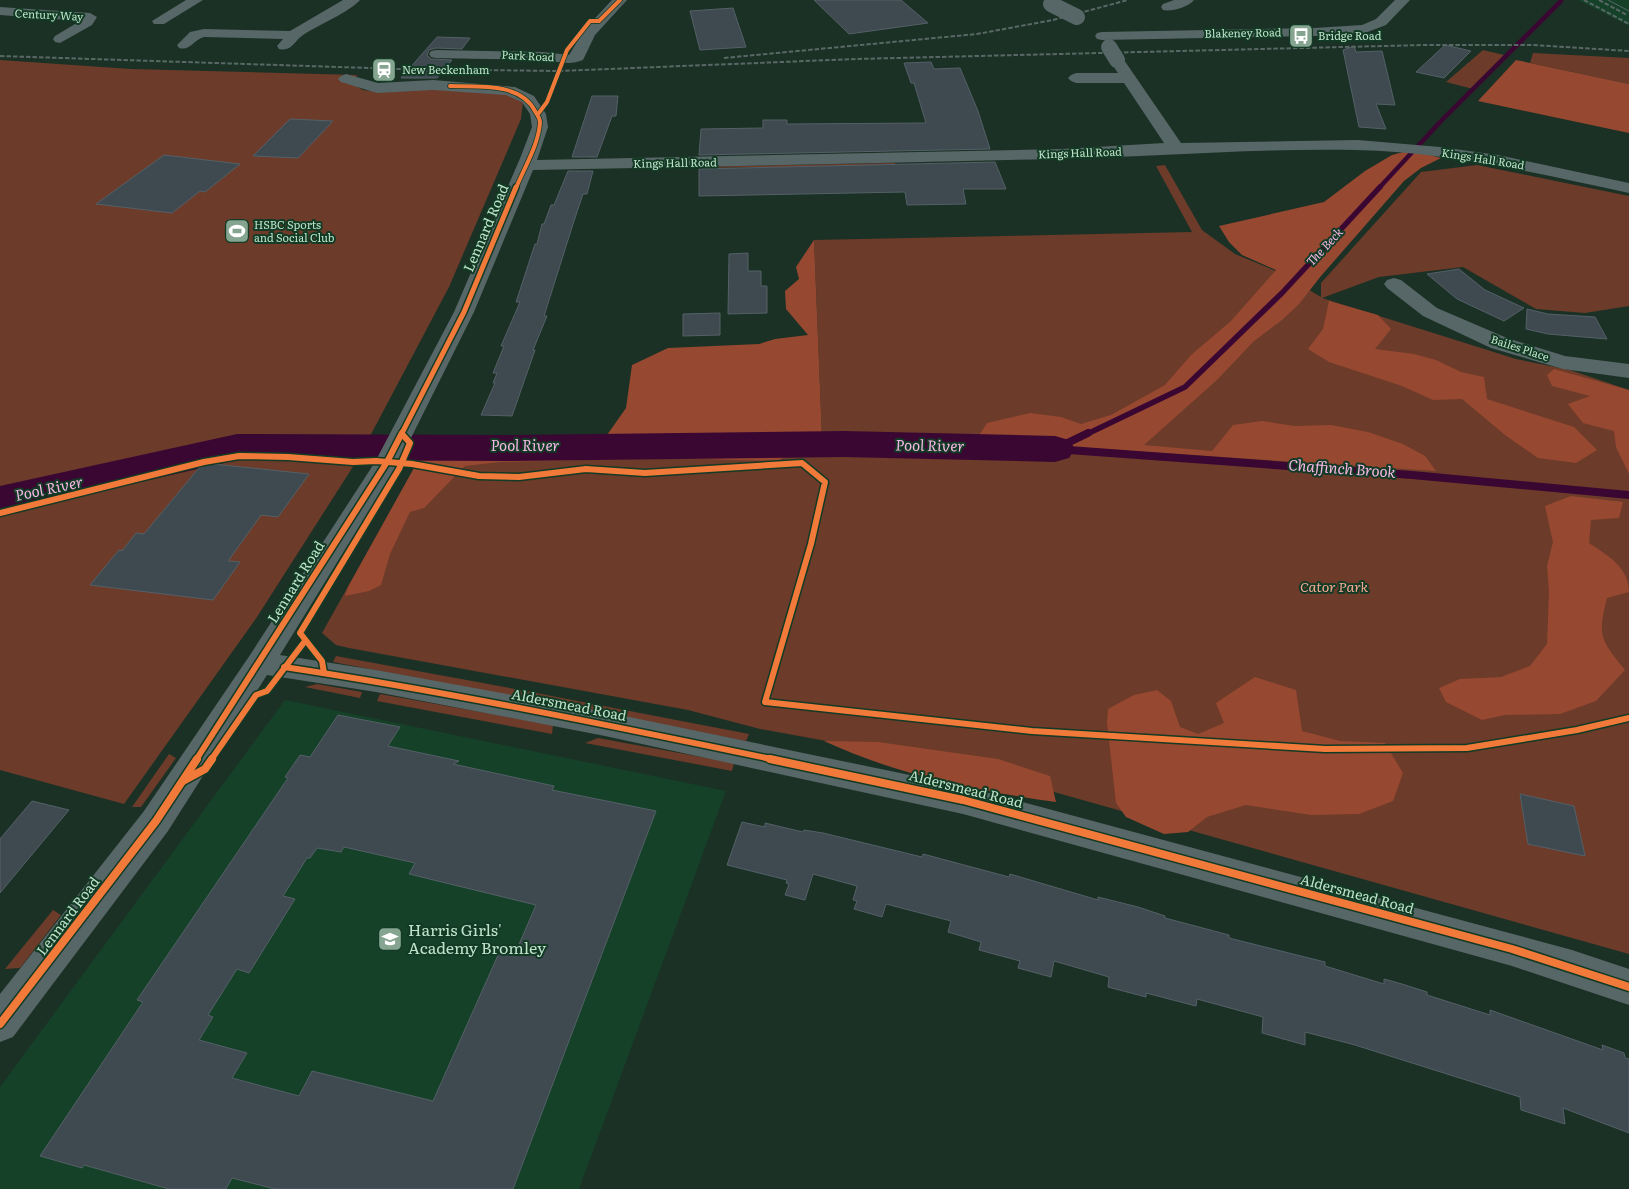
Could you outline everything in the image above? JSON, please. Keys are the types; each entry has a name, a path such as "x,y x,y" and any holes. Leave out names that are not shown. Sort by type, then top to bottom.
{"street":[{"name":"Century Way","path":"0,7 17,0"},
{"path":"159,21 196,0"},
{"path":"184,45 195,35 204,33 289,41 353,0"},
{"name":"Park Road","path":"436,54 543,56 571,60 578,57 580,46 599,21 620,0"},
{"path":"1168,7 1187,0"},
{"name":"Blakeney Road","path":"1109,48 1365,29 1381,22 1403,0"},
{"path":"1048,2 1090,25 1130,78 1176,148"},
{"name":"Century Way","path":"0,11 90,17 87,22 60,39"},
{"path":"1076,78 1130,78"},
{"name":"Lennard Road","path":"0,1024 156,821 260,663 387,462 464,312 540,127 538,114 528,99 509,90 433,85 377,88 346,79"},
{"name":"Kings Hall Road","path":"526,165 1061,154 1176,148 1352,145 1409,148 1440,152 1552,171 1629,188"},
{"name":"Bailes Place","path":"1394,284 1430,312 1499,343 1563,362 1629,372"},
{"name":"Aldersmead Road","path":"260,663 376,681 605,724 963,800 1512,950 1572,967 1629,987"}],"shaded area":[{"path":"1578,0 1629,0 1629,26"},
{"path":"1516,60 1629,84 1629,133 1478,101"},
{"path":"1411,150 1441,158 1421,168 1404,181 1299,304 1282,320 1253,342 1217,380 1144,445 1212,451 1233,425 1262,421 1294,426 1331,425 1368,432 1403,444 1425,456 1436,471 1054,446 974,443 987,423 1030,413 1061,417 1081,424 1111,415 1165,385 1191,355 1231,321 1276,270 1242,255 1229,242 1219,226 1324,202 1365,171 1392,155"},
{"path":"814,240 822,438 777,461 672,458 500,462 465,466 424,508 410,512 390,554 381,585 369,591 345,596 348,587 419,459 438,442 586,443 607,435 626,408 632,365 668,348 759,344 775,339 808,335 786,309 785,291 799,279 796,267"},
{"path":"1329,301 1378,315 1391,329 1375,349 1414,354 1436,360 1461,372 1484,377 1487,399 1574,427 1597,450 1576,463 1538,458 1505,435 1462,399 1433,400 1402,386 1329,362 1308,349 1323,329"},
{"path":"1554,369 1629,390 1629,474 1616,447 1614,431 1583,423 1568,404 1590,396 1552,386 1547,375"},
{"path":"1571,496 1623,502 1619,518 1591,520 1589,543 1616,563 1625,575 1628,583 1629,592 1607,598 1602,621 1603,637 1606,644 1625,670 1596,701 1560,714 1505,715 1482,720 1446,702 1439,688 1460,679 1501,677 1530,666 1547,644 1549,591 1547,566 1553,542 1545,506"},
{"path":"1255,677 1296,690 1302,731 1340,741 1385,743 1403,773 1393,801 1359,814 1311,815 1246,805 1207,817 1188,832 1164,834 1126,817 1116,803 1107,723 1108,709 1134,695 1157,690 1171,701 1180,727 1198,734 1224,723 1216,703"},
{"name":"Harris Girls' Academy Bromley","path":"285,700 726,791 579,1189 0,1189 0,1087"},
{"path":"824,741 878,742 998,759 1050,776 1056,802 997,793 938,780 880,763"}],"green space":[{"path":"1483,50 1508,56 1473,89 1446,82"},
{"path":"1533,53 1629,58 1629,84 1530,63"},
{"name":"HSBC Sports and Social Club","path":"0,60 131,69 357,75 353,84 363,90 431,88 508,93 523,102 521,119 449,287 369,438 216,443 0,493"},
{"path":"895,163 896,166 691,168 691,167"},
{"name":"Cator Park","path":"1165,165 1202,230 1235,254 1281,273 1321,297 1321,283 1421,172 1477,165 1629,196 1629,306 1585,313 1536,309 1463,267 1379,277 1322,298 1516,359 1570,370 1629,390 1629,954 958,765 760,729 688,710 349,648 336,645 322,633 430,440 850,448 1072,446 1059,442 822,438 814,240 1192,232 1156,166"},
{"path":"237,449 363,451 257,617 124,804 0,770 0,496"},
{"path":"336,656 749,734 746,741 333,662"},
{"path":"317,684 362,692 360,698 305,687"},
{"path":"380,694 553,725 552,734 377,701"},
{"path":"598,738 734,763 732,771 585,743"},
{"path":"169,754 176,758 141,807 132,807"},
{"path":"53,910 61,915 20,968 5,969"}],"building":[{"path":"814,0 901,0 928,23 849,34"},
{"path":"733,8 746,47 700,50 690,11"},
{"path":"437,37 470,38 462,49 436,48 429,50 427,55 431,59 452,60 437,78 401,78"},
{"path":"1445,45 1471,51 1444,78 1416,72"},
{"path":"1354,46 1356,52 1382,51 1395,105 1376,104 1386,129 1359,127 1343,50"},
{"path":"931,62 934,69 960,68 978,111 990,149 699,155 701,129 763,128 763,120 787,120 787,124 926,123 914,83 911,83 904,63"},
{"path":"592,96 618,96 616,116 612,116 597,157 572,157"},
{"path":"290,119 333,121 298,158 253,156"},
{"path":"164,155 240,164 205,192 200,191 172,213 96,204"},
{"path":"995,162 1006,189 963,189 966,204 907,205 905,192 699,196 699,169"},
{"path":"568,171 593,171 587,194 583,194 574,221 544,316 547,316 533,350 535,350 512,416 481,415 495,383 493,383 497,373 493,373 504,346 501,346 520,302 516,302 535,244 537,244 542,224 544,224 551,205 554,205"},
{"path":"748,253 748,271 761,271 761,286 767,286 767,313 728,314 729,254"},
{"path":"1459,269 1485,290 1524,308 1504,321 1457,299 1427,274"},
{"path":"1527,309 1548,314 1595,317 1607,339 1548,334 1526,329"},
{"path":"720,313 720,335 683,336 683,314"},
{"path":"203,463 309,474 278,517 261,515 228,561 240,562 213,600 90,585 136,533 144,534"},
{"path":"338,715 400,727 388,746 459,761 453,764 554,786 552,790 656,811 513,1189 275,1189 232,1178 226,1189 169,1189 84,1165 82,1168 40,1156 143,1002 137,1000 288,778 285,777 300,755 310,757","holes":["344,847 415,863 409,874 536,905 514,956 499,953 433,1101 312,1071 299,1096 232,1078 247,1053 199,1040 213,1017 208,1015 237,969 249,973 295,899 283,896 307,858 310,858 317,848 341,852"]},
{"path":"1520,794 1574,806 1585,856 1528,844"},
{"path":"32,801 69,810 0,893 0,839"},
{"path":"742,822 765,827 765,823 803,832 804,830 823,833 922,857 923,854 1009,877 1010,874 1098,900 1098,897 1138,907 1165,916 1165,918 1229,935 1229,938 1325,962 1325,966 1384,984 1384,979 1402,984 1427,992 1427,995 1490,1015 1490,1010 1603,1050 1602,1045 1624,1053 1625,1058 1629,1059 1629,1133 1563,1108 1565,1124 1521,1110 1520,1097 1355,1045 1305,1032 1305,1045 1262,1033 1263,1017 1197,999 1196,1006 1146,993 1146,997 1108,987 1109,977 1054,961 1051,977 1018,968 1020,961 979,950 981,942 948,932 951,921 886,904 882,917 854,909 857,901 853,900 857,886 813,874 805,900 785,895 789,884 786,883 787,880 727,865"}],"waterway":[{"name":"The Beck","path":"1379,188 1441,121 1561,1"},
{"name":"The Beck","path":"1085,435 1185,387 1282,293 1380,187"},
{"name":"Chaffinch Brook","path":"1088,433 1055,449 1412,475 1629,495"},
{"name":"Pool River","path":"0,500 237,447 511,448 844,444 1055,449"}],"tram line":[{"path":"1608,0 1629,11"}],"railway":[{"path":"724,58 977,34 1053,20 1128,0"},
{"path":"1584,0 1629,24"},
{"path":"1599,0 1627,15"},
{"path":"0,56 400,69 559,71 856,59 1424,45 1533,45 1629,51"}],"cycle path":[{"path":"538,114 547,102 567,50 590,21 599,21 620,0"},
{"path":"0,1024 156,821 260,663 387,462 464,312 536,140 540,120 533,107 525,98 514,92 490,87 450,86"},
{"path":"324,673 322,661 300,633 399,469 410,443 402,434"},
{"path":"0,513 204,462 239,456 288,457 353,462 376,461 412,464 479,476 519,477 586,469 645,473 802,463 825,482 811,544 765,702 1032,731 1325,749 1467,748 1577,730 1629,718"},
{"path":"183,781 205,769 256,695 267,691 305,641"},
{"path":"284,667 376,681 605,724 963,800 1512,949 1629,987"}],"place":[{"name":"Bridge Road","path":"1301,36"},
{"name":"New Beckenham","path":"384,70"},
{"name":"HSBC Sports and Social Club","path":"237,231"},
{"name":"Harris Girls' Academy Bromley","path":"390,939"}]}
